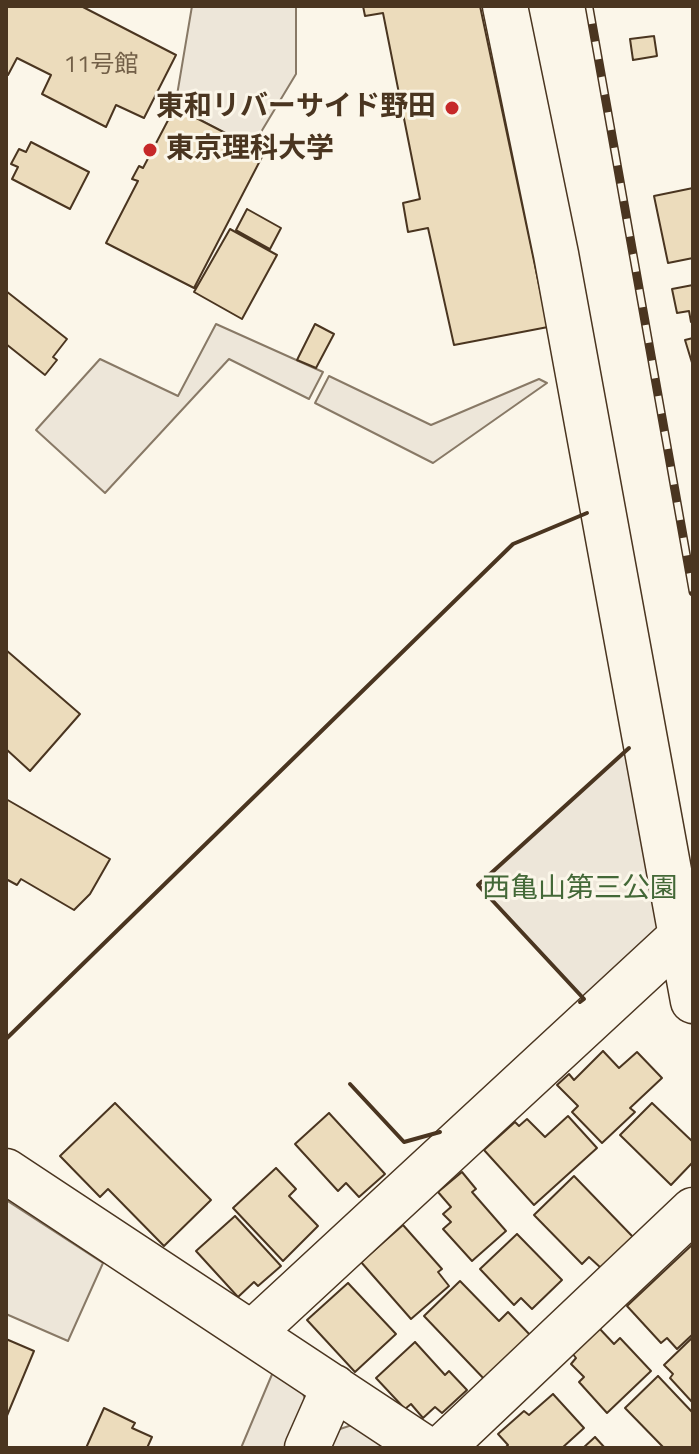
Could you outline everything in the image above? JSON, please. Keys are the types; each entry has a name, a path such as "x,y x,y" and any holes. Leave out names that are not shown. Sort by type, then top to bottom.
{"street":[{"path":"505,6 556,254 693,1001"},
{"path":"252,1333 681,936"},
{"path":"6,1171 425,1448"},
{"path":"442,1448 693,1210"},
{"path":"307,1448 334,1387"}],"green space":[{"path":"192,6 296,6 296,74 252,147 175,107"},
{"path":"216,324 323,372 309,399 229,359 105,493 36,430 100,359 178,396"},
{"path":"329,376 431,425 539,379 547,383 433,463 315,403"},
{"name":"西亀山第三公園","path":"630,747 659,930 584,999 478,885"},
{"path":"6,1200 103,1263 68,1341 6,1314"},
{"path":"273,1372 301,1389 308,1406 289,1448 241,1448"},
{"path":"355,1424 391,1448 329,1448 337,1430"}],"building":[{"path":"6,6 81,6 176,55 144,118 116,105 106,127 42,94 51,75 17,58 6,74"},
{"name":"東和リバーサイド野田","path":"363,6 480,6 548,327 454,345 428,228 408,232 403,203 420,199 383,13 365,16"},
{"path":"654,36 657,56 633,60 630,39"},
{"path":"175,107 264,153 194,288 106,243 138,181 132,179 139,166 143,168"},
{"path":"31,142 89,172 70,209 12,179 18,167 11,164 19,149 26,152"},
{"path":"693,188 693,258 668,263 654,196"},
{"path":"247,209 281,228 270,249 236,230"},
{"path":"230,229 277,255 242,319 194,292"},
{"path":"693,285 691,322 689,311 677,313 672,289"},
{"path":"6,291 67,339 53,357 57,360 45,375 6,344"},
{"path":"315,324 334,334 316,368 297,360"},
{"path":"693,338 693,366 685,340"},
{"path":"6,650 80,714 30,771 6,749"},
{"path":"6,799 110,859 90,894 74,910 21,879 17,885 6,879"},
{"path":"603,1051 619,1068 637,1052 662,1078 630,1108 635,1112 602,1143 572,1112 578,1106 557,1085 569,1074 574,1080"},
{"path":"115,1103 211,1200 164,1246 108,1189 100,1197 60,1156"},
{"path":"652,1103 693,1142 693,1162 671,1185 620,1135"},
{"path":"329,1113 385,1174 359,1197 346,1183 338,1191 295,1144"},
{"path":"568,1116 597,1148 534,1205 484,1150 515,1122 519,1126 527,1119 545,1137"},
{"path":"276,1168 296,1189 289,1196 318,1226 283,1261 233,1208"},
{"path":"462,1172 476,1189 472,1192 506,1231 472,1261 443,1229 451,1222 443,1214 451,1207 438,1192"},
{"path":"574,1176 633,1237 601,1268 589,1257 582,1264 534,1215"},
{"path":"235,1216 281,1266 258,1286 254,1282 238,1297 196,1251"},
{"path":"403,1225 442,1269 438,1272 449,1286 411,1319 361,1262"},
{"path":"517,1234 562,1280 532,1309 521,1298 514,1305 480,1269"},
{"path":"693,1244 693,1334 677,1349 667,1338 661,1343 627,1306"},
{"path":"460,1281 499,1321 508,1312 532,1337 486,1381 424,1316"},
{"path":"348,1283 396,1334 355,1372 307,1320"},
{"path":"599,1328 614,1344 620,1338 651,1371 607,1413 579,1382 584,1377 571,1364 576,1358 572,1353"},
{"path":"693,1337 693,1403 670,1378 673,1374 664,1365"},
{"path":"6,1339 34,1351 6,1418"},
{"path":"415,1342 445,1375 449,1371 467,1390 442,1413 435,1407 423,1418 411,1404 405,1409 376,1378"},
{"path":"658,1376 693,1413 692,1448 664,1448 625,1408"},
{"path":"553,1394 584,1428 562,1448 505,1448 508,1445 498,1434 524,1411 529,1415"},
{"path":"104,1408 135,1423 132,1428 152,1437 147,1448 86,1448"},
{"path":"595,1437 605,1448 583,1448"}],"railway":[{"path":"589,6 693,592"}],"wall":[{"path":"6,1039 513,544 587,513"},
{"path":"580,1002 584,999 478,885 629,748"},
{"path":"350,1084 404,1142 440,1132"}],"place":[{"name":"東和リバーサイド野田","path":"452,108"},
{"name":"東京理科大学","path":"150,150"}]}
